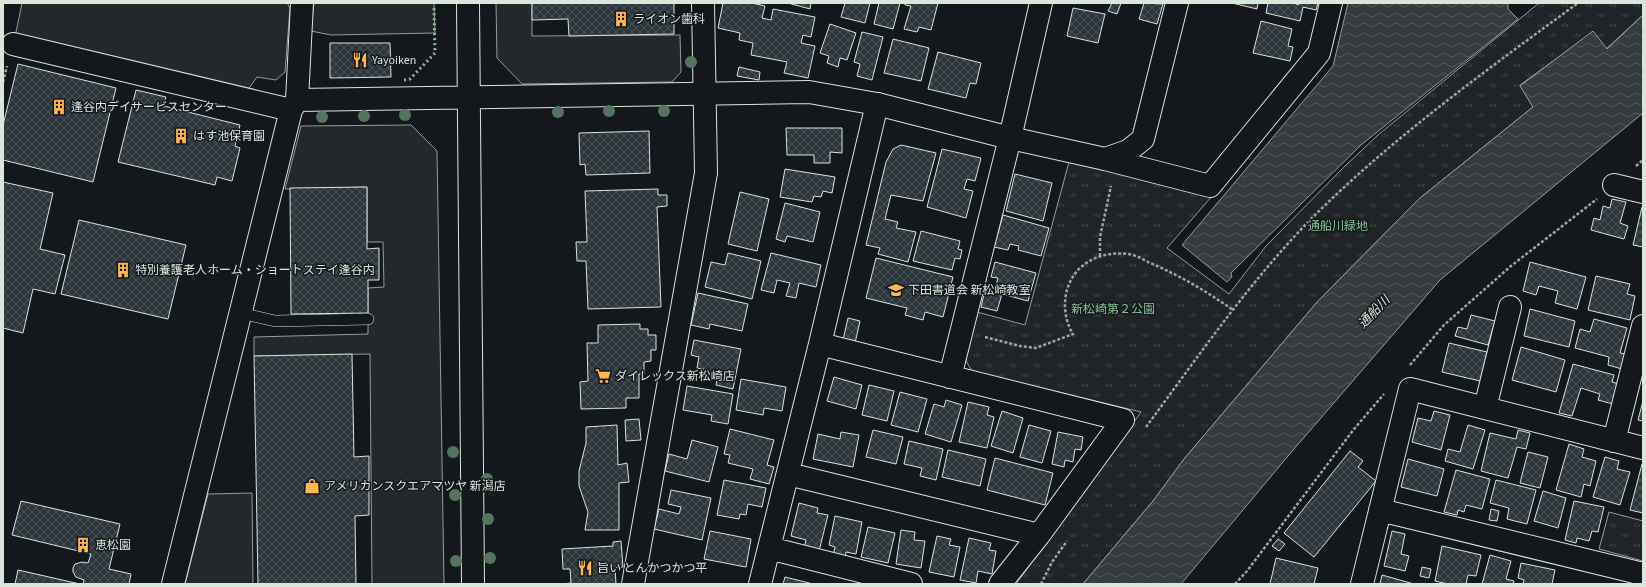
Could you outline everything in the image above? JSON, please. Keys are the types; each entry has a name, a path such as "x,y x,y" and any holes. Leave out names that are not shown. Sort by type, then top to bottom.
{"street":[{"path":"173,584 240,313 294,105 302,3"},
{"path":"468,3 473,584"},
{"path":"634,584 706,173 703,3"},
{"path":"1105,159 1128,151 1143,139 1177,3"},
{"path":"13,44 294,105 468,97 809,92 878,104 1010,138 1105,159 1210,186 1319,53 1331,3"},
{"path":"950,377 1010,138 1037,4"},
{"path":"760,584 878,104"},
{"path":"1614,185 1643,192"},
{"path":"1485,408 1510,307"},
{"path":"1614,441 1643,326"},
{"path":"820,344 1124,420 1040,535 1000,584"},
{"path":"1362,584 1410,389 1643,448"},
{"path":"788,474 1040,535"},
{"path":"1380,510 1643,574"},
{"path":"769,548 911,584"}],"lane":[{"path":"240,313 275,321 368,319"}],"path":[{"path":"1143,430 1250,288 1316,214 1396,141 1510,52 1578,3"},
{"path":"1409,365 1444,325 1506,271 1643,160"},
{"path":"1100,256 1100,237 1111,186"},
{"path":"978,335 1020,346 1036,348 1074,334 1067,324 1065,305 1067,288 1074,272 1088,261 1100,256 1130,254 1192,283 1233,310"},
{"path":"1235,584 1247,571 1354,429 1389,388"},
{"path":"1041,584 1052,562 1069,537"}],"green space":[{"path":"1539,3 1643,3 1643,15 1606,49 1593,32 1520,85 1533,107 1420,198 1318,301 1184,459 1153,501 1083,584 1016,584 1141,412 972,371 966,361 969,341 977,312 1025,325 1069,162 1213,195 1167,248 1229,294 1266,246 1345,166 1378,135"},
{"path":"1609,512 1643,521 1643,561 1599,549"}],"shaded area":[{"path":"22,3 287,3 290,8 285,72 276,80 257,77 247,91 15,37"},
{"path":"314,3 434,3 435,33 331,35 311,31"},
{"path":"496,3 532,3 532,36 680,35 681,72 672,82 522,84 497,58"},
{"path":"411,125 437,151 444,584 372,584 370,354 254,356 254,337 368,334 368,288 384,287 383,242 367,242 367,187 285,189 301,126"},
{"path":"252,493 253,584 185,584 208,494"}],"water":[{"path":"1348,3 1508,3 1508,9 1518,19 1361,145 1231,273 1232,277 1227,282 1182,245 1333,66"},
{"name":"通船川","path":"1643,15 1643,113 1440,280 1288,456 1181,584 1083,584 1153,501 1184,459 1318,301 1420,198 1533,107 1520,86 1593,31 1607,49"}],"building":[{"name":"ライオン歯科","path":"532,3 674,3 674,34 569,36 568,19 532,20"},
{"path":"723,3 752,3 765,6 762,18 771,20 773,9 815,17 811,37 803,35 801,43 815,46 808,78 784,73 787,62 751,55 753,43 739,40 740,33 718,28"},
{"path":"788,3 811,3 810,9"},
{"path":"845,3 870,3 865,23 841,17"},
{"path":"879,3 900,3 893,29 874,24"},
{"path":"905,3 938,3 931,30 919,27 917,32 904,29 911,6 905,5"},
{"path":"1112,3 1121,3 1117,14 1108,11"},
{"path":"1144,3 1163,4 1157,24 1139,19"},
{"path":"1232,3 1258,3 1257,9"},
{"path":"1268,3 1294,3 1298,5 1299,3 1318,3 1316,10 1303,7 1300,21 1266,13"},
{"path":"1073,8 1105,14 1098,43 1067,36"},
{"path":"1261,21 1292,29 1288,46 1293,47 1290,61 1253,53"},
{"path":"830,24 856,33 847,60 840,58 838,67 827,63 829,56 820,53"},
{"path":"862,32 883,37 872,80 857,76 860,64 854,62"},
{"path":"893,39 929,48 921,81 884,73"},
{"name":"Yayoiken","path":"330,43 390,43 391,77 330,78"},
{"path":"938,52 981,63 976,84 970,83 966,98 928,89"},
{"name":"逢谷内デイサービスセンター","path":"18,64 116,88 93,182 3,160 3,125"},
{"path":"739,67 760,72 759,80 737,76"},
{"name":"はす池保育園","path":"136,90 166,97 164,106 240,125 235,146 240,148 232,181 217,177 215,185 118,162"},
{"path":"786,128 842,128 842,153 830,152 830,163 814,163 814,155 787,155"},
{"path":"649,131 650,173 586,175 585,164 580,165 579,133"},
{"path":"901,145 936,153 923,201 891,195 885,219 898,222 896,228 916,232 908,262 878,254 880,248 866,245 886,162 893,149"},
{"path":"942,149 981,158 975,181 967,179 964,189 973,191 966,218 927,207"},
{"path":"785,169 835,177 832,193 823,191 821,197 814,196 812,202 780,197"},
{"path":"1015,174 1052,183 1043,221 1006,211"},
{"path":"3,182 53,193 40,249 65,255 55,294 33,289 23,333 3,328"},
{"path":"367,187 367,249 379,248 379,280 368,280 368,313 291,314 290,188"},
{"path":"658,189 658,195 667,195 667,206 657,207 661,307 588,309 586,261 577,261 576,242 587,242 585,191"},
{"path":"740,192 769,199 757,251 728,244"},
{"path":"1612,199 1626,202 1620,223 1628,226 1624,239 1591,230 1594,218 1600,220 1603,206 1610,208"},
{"path":"785,203 820,212 813,242 787,236 785,242 776,239"},
{"path":"1643,207 1643,247 1633,245"},
{"path":"1003,215 1049,228 1041,256 1018,250 1019,246 1010,244 1008,250 994,247"},
{"name":"特別養護老人ホーム・ショートステイ逢谷内","path":"79,220 186,245 168,319 61,294"},
{"path":"921,231 960,241 958,249 962,250 960,259 955,258 952,270 913,261"},
{"path":"728,253 761,261 752,299 705,287 711,262 725,265"},
{"path":"771,253 821,265 816,287 799,283 796,298 786,296 790,283 777,280 774,293 761,290"},
{"path":"876,258 953,277 943,317 925,312 923,320 905,315 907,308 866,298"},
{"path":"995,262 1036,273 1028,301 1002,294 997,311 981,307 985,290 994,292 998,278 991,277"},
{"path":"1530,262 1586,277 1577,309 1555,303 1558,291 1539,286 1536,295 1523,291"},
{"path":"1596,276 1630,284 1627,294 1635,296 1630,320 1588,310"},
{"path":"698,293 748,304 742,331 710,324 709,329 691,325"},
{"path":"1530,309 1575,321 1569,347 1524,336"},
{"path":"1471,315 1495,321 1488,345 1455,336 1458,327 1467,329"},
{"path":"848,318 860,321 855,343 843,340"},
{"path":"1594,319 1627,328 1620,353 1626,354 1622,369 1608,365 1609,357 1575,348 1580,329 1590,332"},
{"path":"640,324 640,329 648,329 648,335 656,335 656,350 651,350 651,361 644,362 644,374 639,374 639,398 626,398 626,408 581,409 580,382 588,381 587,343 598,343 598,325"},
{"path":"694,340 741,349 733,389 716,385 717,380 706,378 708,370 697,368 699,357 691,355"},
{"path":"1449,343 1487,352 1480,381 1442,372"},
{"path":"1521,347 1565,360 1556,392 1512,380"},
{"name":"アメリカンスクエアマツヤ 新潟店","path":"352,354 354,457 369,456 369,515 355,516 356,584 258,584 254,356"},
{"path":"1573,364 1614,375 1612,382 1619,384 1613,404 1598,400 1600,394 1581,388 1572,416 1559,413"},
{"path":"834,377 862,385 856,409 827,401"},
{"path":"741,379 786,387 782,411 764,408 763,415 736,410"},
{"path":"869,385 894,391 887,421 862,415"},
{"path":"687,386 733,394 728,424 711,421 712,415 683,410"},
{"path":"900,392 927,399 918,432 891,425"},
{"path":"946,400 962,405 951,442 925,434 934,404 944,407"},
{"path":"1643,401 1643,421 1638,420"},
{"path":"968,402 989,407 987,415 994,417 987,448 959,442"},
{"path":"1002,411 1023,418 1013,453 991,446"},
{"path":"1434,411 1450,415 1441,450 1412,442 1418,418 1431,421"},
{"path":"639,419 641,440 626,441 625,420"},
{"path":"617,425 618,465 627,463 629,482 619,483 619,530 585,530 588,512 579,486 579,471 586,443 586,427"},
{"path":"1029,425 1051,431 1042,463 1020,457"},
{"path":"1468,425 1485,430 1473,469 1445,461 1448,449 1460,452"},
{"path":"730,429 774,440 767,465 774,467 769,484 750,479 753,469 728,463 730,455 724,454"},
{"path":"873,430 903,437 896,464 866,457"},
{"path":"1518,430 1530,433 1526,449 1517,447 1508,478 1481,471 1490,433 1516,439"},
{"path":"841,432 859,435 853,467 813,459 818,434 840,439"},
{"path":"1058,432 1083,437 1081,450 1075,449 1073,462 1065,460 1064,467 1052,464"},
{"path":"692,440 718,447 709,482 665,471 669,454 687,459"},
{"path":"909,441 943,449 936,480 920,476 922,468 904,464"},
{"path":"1569,444 1584,449 1582,457 1596,461 1590,486 1584,484 1581,497 1556,490"},
{"path":"948,450 986,459 980,486 942,477"},
{"path":"1350,451 1363,461 1358,467 1376,481 1314,557 1284,533"},
{"path":"1528,452 1548,457 1540,488 1520,483"},
{"path":"1605,457 1619,461 1617,469 1630,472 1620,505 1593,497"},
{"path":"995,458 1053,473 1045,505 987,490"},
{"path":"1408,459 1444,469 1437,496 1401,487"},
{"path":"1643,464 1643,513 1630,510"},
{"path":"1456,470 1490,479 1482,509 1466,505 1464,512 1458,510 1457,515 1444,512"},
{"path":"724,480 766,488 762,507 748,504 746,515 740,514 739,519 717,515"},
{"path":"1496,480 1536,490 1527,524 1507,519 1509,508 1490,503"},
{"path":"671,490 711,498 702,540 654,529 659,509 679,514 681,507 668,504"},
{"path":"1543,491 1566,498 1558,528 1534,521"},
{"name":"恵松園","path":"21,501 120,524 109,569 131,574 129,584 83,584 84,580 76,577 73,572 73,568 75,564 82,562 88,563 91,554 12,535"},
{"path":"1574,501 1604,507 1598,532 1592,531 1589,541 1577,538 1576,543 1565,540"},
{"path":"799,503 818,508 817,513 828,515 819,551 804,548 806,540 791,536"},
{"path":"1491,509 1499,511 1497,521 1489,520"},
{"path":"835,516 862,522 856,554 846,552 845,559 833,556 835,547 829,545"},
{"path":"868,527 895,533 888,563 861,557"},
{"path":"901,530 915,532 914,540 925,541 921,568 896,564"},
{"path":"710,531 751,539 746,567 704,559"},
{"path":"1392,531 1405,534 1401,554 1409,556 1405,571 1384,566"},
{"path":"937,536 951,539 949,545 960,547 954,577 929,572"},
{"path":"969,538 991,543 989,550 996,551 992,574 978,571 976,583 960,580"},
{"path":"1278,539 1285,544 1279,551 1272,546"},
{"path":"621,541 623,567 615,568 616,584 561,584 571,583 570,569 563,569 562,549 613,546 613,542"},
{"path":"1442,546 1481,555 1476,576 1468,575 1466,584 1448,584 1435,581"},
{"path":"1490,555 1511,561 1506,579 1514,581 1513,584 1482,584"},
{"path":"1276,558 1318,568 1314,584 1270,584"},
{"path":"1521,563 1555,570 1552,584 1523,584 1524,580 1518,578"},
{"path":"1422,567 1431,569 1429,578 1420,576"},
{"name":"恵松園","path":"18,570 80,584 15,584"},
{"path":"1382,575 1414,584 1380,584"},
{"path":"785,577 813,584 783,584"}],"hedge":[{"path":"404,80 410,79 435,53 434,8"}],"place":[{"name":"ライオン歯科","path":"621,19"},
{"name":"Yayoiken","path":"360,60"},
{"name":"逢谷内デイサービスセンター","path":"59,107"},
{"name":"はす池保育園","path":"181,136"},
{"name":"特別養護老人ホーム・ショートステイ逢谷内","path":"123,270"},
{"name":"下田書道会 新松崎教室","path":"896,290"},
{"name":"ダイレックス新松崎店","path":"603,376"},
{"name":"アメリカンスクエアマツヤ 新潟店","path":"312,486"},
{"name":"恵松園","path":"83,545"},
{"name":"旨い とんかつかつ平","path":"585,568"}],"park label":[{"name":"通船川緑地","path":"1338,226"},
{"name":"新松崎第２公園","path":"1113,309"}]}
